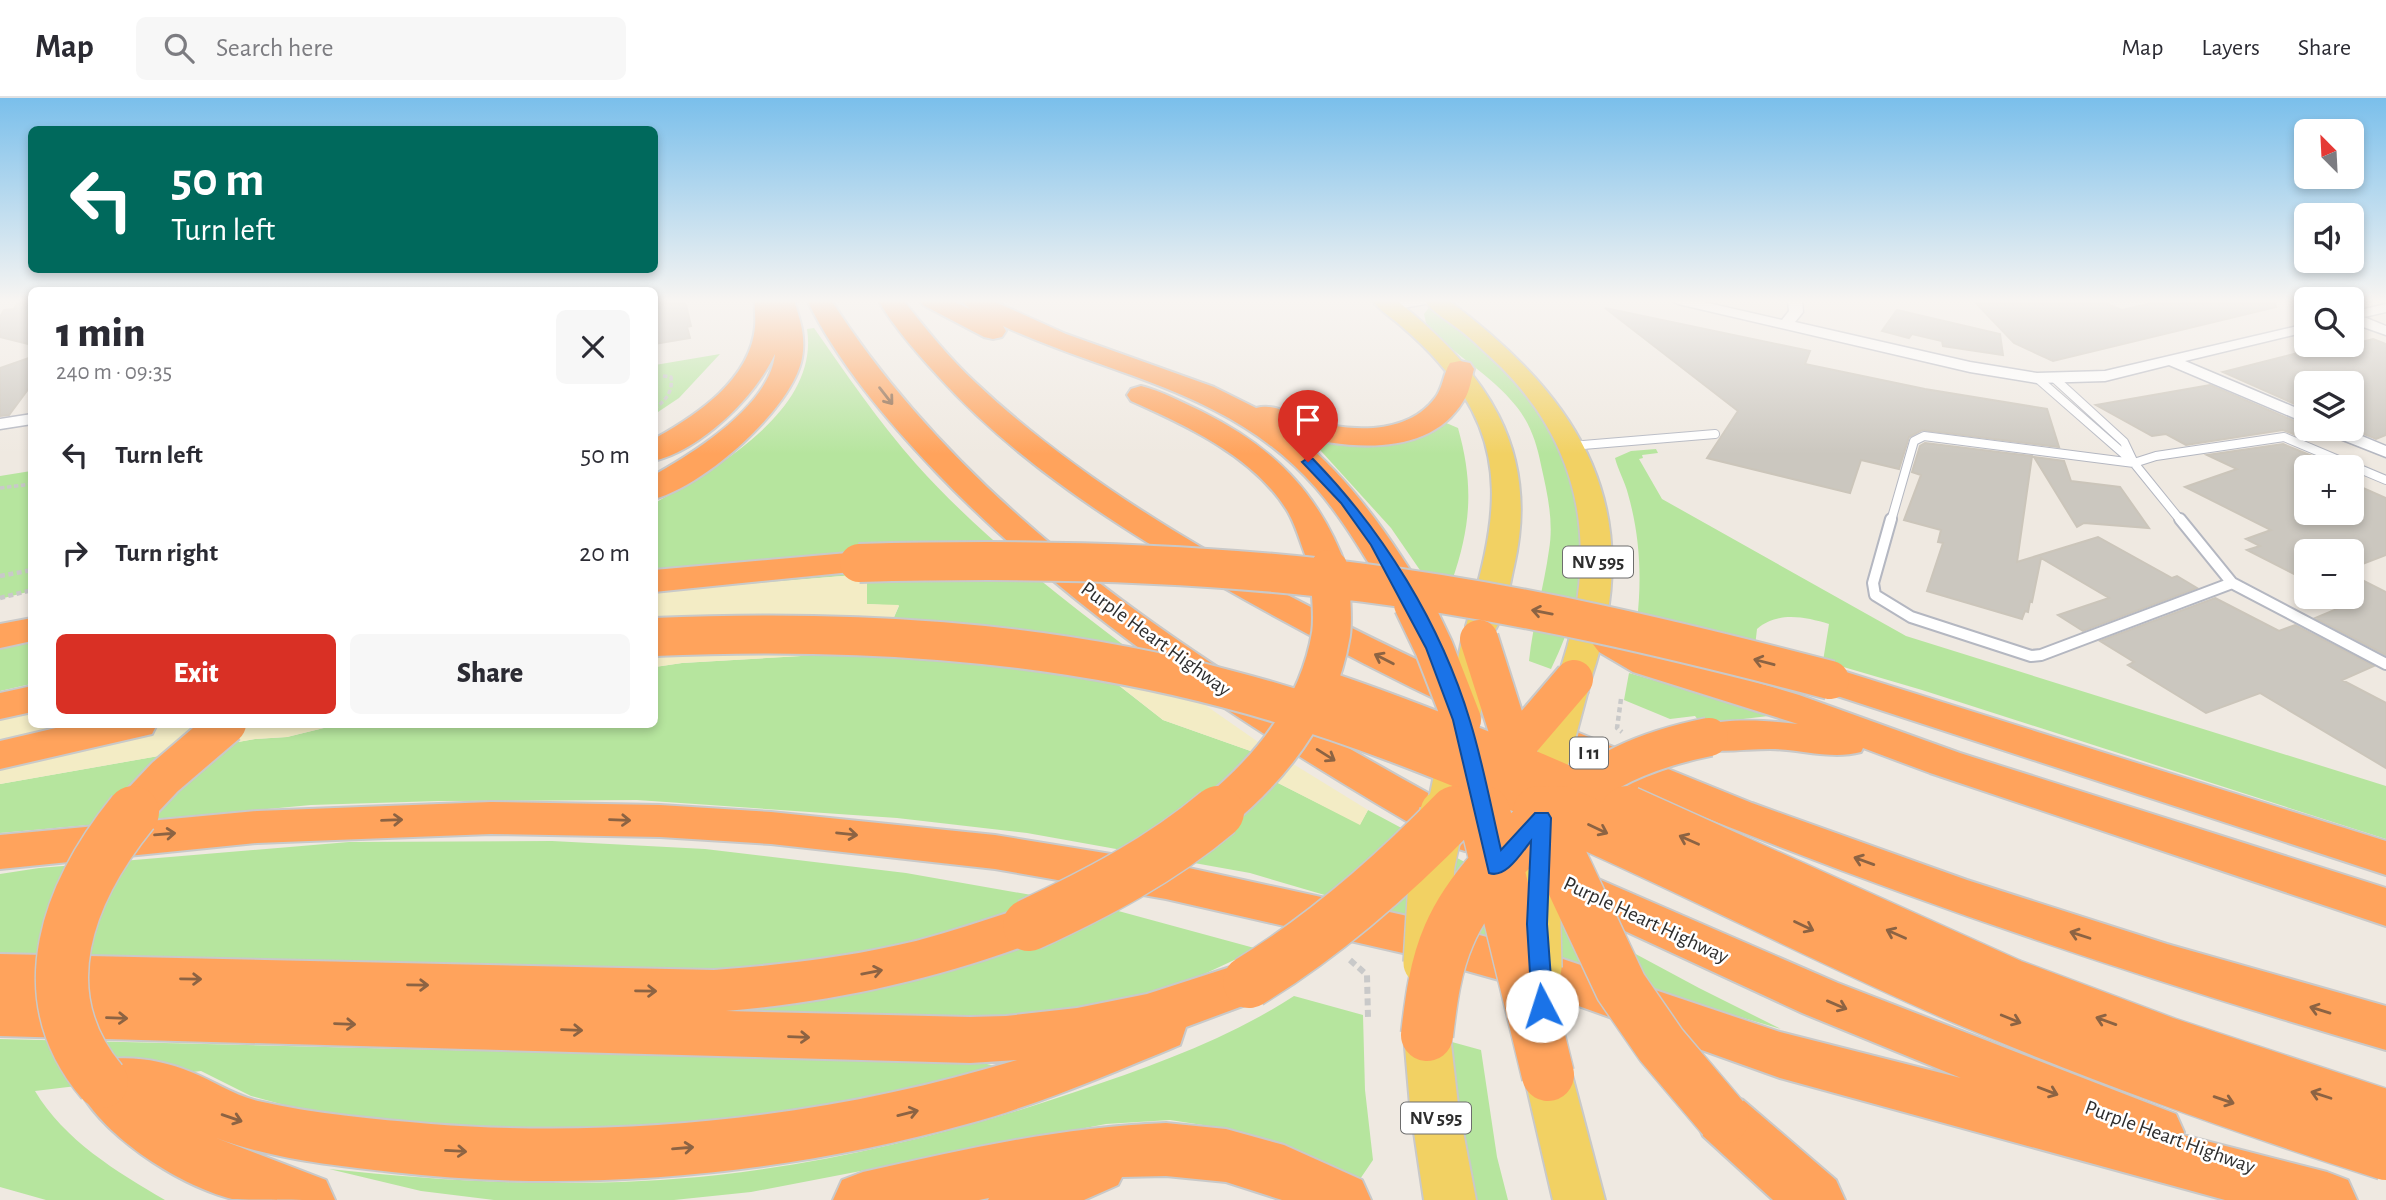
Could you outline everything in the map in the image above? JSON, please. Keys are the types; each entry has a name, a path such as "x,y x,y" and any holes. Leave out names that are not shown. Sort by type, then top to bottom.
{"highway":[{"path":"658,450 713,415 743,386 762,351"},
{"path":"658,486 728,439 757,412 777,386 789,362 790,351"},
{"name":"Purple Heart Highway","path":"852,351 906,420 947,466 1005,520 1150,638 1241,701 1347,768 1484,844 1763,974 2038,1087 2201,1149 2347,1200"},
{"name":"I 11","path":"930,351 962,385 1028,443 1078,481 1202,561 1422,678 1605,760 1888,870 2116,947 2386,1028"},
{"path":"0,975 714,990 808,982 896,967 1029,925 1107,889 1172,849 1230,803 1268,764 1300,719 1324,667 1333,611 1329,569 1316,530 1300,503 1271,470 1230,438 1179,411 1038,351"},
{"path":"1094,351 1218,399 1255,420 1288,444 1354,511 1378,544 1413,604 1434,648 1462,720 1548,1075"},
{"path":"1138,368 1219,391 1302,430 1352,438 1395,434 1429,421 1439,413 1454,390 1460,369"},
{"path":"658,581 859,564 1076,560 1208,567 1328,578 1451,596 1568,616 1678,640 1830,680 2386,859"},
{"path":"658,617 822,612 988,622 1162,649 1298,682 1390,712 1493,751 2011,985 2177,1047 2386,1116"},
{"path":"1592,618 1613,644 1647,663 1785,704 1945,763 2386,907"},
{"path":"0,636 28,630"},
{"path":"658,637 820,633 983,643 1128,666 1289,706 1390,740 1495,782 1912,976 2073,1045 2183,1086 2386,1154"},
{"path":"1479,639 1514,748 1542,818 1633,1006 1678,1067 1723,1118 1815,1200"},
{"path":"102,1082 170,1088 211,1111 269,1130 376,1145 531,1154 690,1147 791,1136 859,1124 994,1090 1106,1054 1161,1029 1249,982 1297,952 1340,921 1441,827 1574,679"},
{"path":"0,706 28,700"},
{"path":"0,735 30,728"},
{"path":"0,755 118,728"},
{"path":"222,728 170,772 124,821 97,859 72,913 62,964 66,1013 76,1047 86,1065 158,1135 205,1162 305,1200"},
{"path":"1427,1035 1433,992 1448,936 1468,903 1542,818 1581,786 1613,765 1661,747 1709,737 1771,735 1825,739 1884,748 1945,763"},
{"path":"0,852 257,827 491,818 744,826 872,837 995,852 1166,881 1416,937 1536,970 1780,1055 2328,1200"},
{"path":"0,1014 970,1040 1039,1035 1108,1024 1181,1007 1249,982"},
{"path":"863,1200 1041,1161 1167,1148 1215,1152 1296,1177 1341,1200"},
{"path":"1018,1200 1139,1149"}],"main road":[{"name":"NV 595","path":"1443,351 1460,369 1485,406 1501,451 1507,486 1505,533 1479,639 1429,892 1427,1035 1434,1105 1450,1200"},
{"name":"NV 595","path":"1500,351 1545,401 1572,446 1585,478 1595,522 1598,561 1592,618 1545,791 1537,924 1548,1075 1579,1200"}],"street":[{"path":"1903,351 1970,367 2037,378 2105,376 2215,351"},
{"path":"2174,362 2294,413"},
{"path":"0,424 28,420"},
{"path":"2361,441 2384,450"}],"lane":[{"path":"2037,378 2084,422 2134,463 2232,583 2386,664"},
{"path":"2053,378 2124,442 2134,463"},
{"path":"1572,446 1715,434"},
{"path":"2232,583 2041,655 2031,656 1902,613 1875,595 1873,583 1914,441 1919,438 1932,436 2134,463 2169,453 2284,437 2298,440 2386,480"}],"path":[{"path":"658,406 668,398 673,387 671,377 662,376"},
{"path":"0,488 28,484"},
{"path":"0,576 28,571"},
{"path":"0,598 28,591"},
{"path":"1621,699 1617,728 1625,735"},
{"path":"1349,959 1367,975 1368,1017"}],"green space":[{"path":"807,351 830,351 889,432 916,464 977,526 1045,584 1185,691 1108,677 1163,720 1259,754 1278,783 1360,824 1368,810 1699,988 1781,1029 1250,873 1027,833 897,818 637,800 438,801 311,805 0,833 0,784 255,739 287,737 324,728 658,728 658,667 870,652 881,647 899,606 867,604 866,574 658,592 658,501 732,455 758,434 780,411 797,386 807,359"},
{"path":"1456,351 1487,351 1508,374 1537,411 1559,450 1574,490 1581,533 1580,576 1570,622 1551,669 1529,661 1551,528 1539,457 1525,419 1506,395"},
{"path":"720,354 679,398 658,412 658,364"},
{"path":"1444,422 1458,428 1468,487 1463,542 1452,581 1424,576 1391,528 1311,440 1374,444"},
{"path":"1656,449 1658,453 1642,455 1643,458 1639,459 1662,499 1906,636 2386,786 2386,839 1922,690 1823,661 1829,624 1820,621 1783,618 1765,623 1757,629 1751,682 1664,656 1637,621 1640,573 1637,541 1628,494 1615,458 1631,451"},
{"path":"28,471 28,592 0,599 0,476"},
{"path":"28,638 28,685 0,691 0,645"},
{"path":"1629,673 1660,682 1662,679 1777,715 1701,724 1695,716 1670,719 1624,700"},
{"path":"552,841 705,849 906,873 1111,909 1258,949 1187,982 1141,998 1031,1019 743,1016 760,972 0,958 0,874 39,868 349,842"},
{"path":"1294,996 1363,1015 1365,1090 1373,1160 1358,1182 1275,1141 1222,1128 1170,1120 1106,1124 751,1192 674,1200 494,1200 421,1191 329,1169 475,1181 572,1183 718,1175 810,1162 900,1143 990,1119 1106,1082 1216,1038"},
{"path":"0,1039 890,1061 987,1064 999,1067 956,1080 768,1119 521,1134 358,1119 299,1109 251,1096 201,1071 35,1091 47,1109 76,1140 110,1166 165,1200 46,1200 0,1187"},
{"path":"1452,1042 1481,1050 1497,1157 1508,1200 1476,1200 1461,1130"}],"sand":[{"path":"867,574 867,604 899,605 881,647 870,652 658,667 658,592"},
{"path":"1107,676 1185,691 1264,746 1368,810 1360,825 1278,783 1259,754 1163,720"},
{"path":"28,712 28,728 324,728 287,737 255,739 0,784 0,718"}],"building":[{"path":"1661,351 1810,351 1805,364 1925,389 2047,409 2059,447 1922,430 1909,437 1899,469 1861,460 1850,493 1707,458 1738,411"},
{"path":"1979,351 2002,351 2003,355"},
{"path":"2032,351 2093,351 2053,361"},
{"path":"2364,351 2386,351 2386,435 2376,439 2364,434 2364,371 2294,371 2294,404 2223,372 2294,354 2294,357 2364,357"},
{"path":"28,358 28,389 9,415 0,416 0,368"},
{"path":"2210,385 2294,421 2294,434 2283,430 2186,445 2166,434 2152,436 2096,405"},
{"path":"1925,443 2032,456 2017,562 2098,537 2172,578 2177,576 2197,588 2083,631 2058,615 2109,598 2041,558 2032,602 2030,601 2028,612 2025,611 2022,619 1927,591 1943,543 1938,542 1941,530 1904,520 1921,475 1912,472 1920,446"},
{"path":"2283,444 2310,455 2294,455 2294,525 2364,525 2364,488 2386,498 2386,555 2364,563 2364,539 2294,539 2294,574 2247,550 2260,546 2246,539 2271,530 2185,487 2237,469 2207,455"},
{"path":"2034,457 2064,461 2071,481 2120,487 2149,528 2084,523 2077,527"},
{"path":"2364,581 2386,592 2386,655 2315,618 2337,609 2364,609"},
{"path":"2215,598 2279,631 2295,625 2374,666 2342,680 2386,703 2386,768 2260,693 2206,713 2128,665 2134,662 2100,641"}],"route":[{"path":"1308,462 1345,500 1378,544 1423,624 1462,720 1496,868 1542,818 1537,924 1542,1006"}]}
